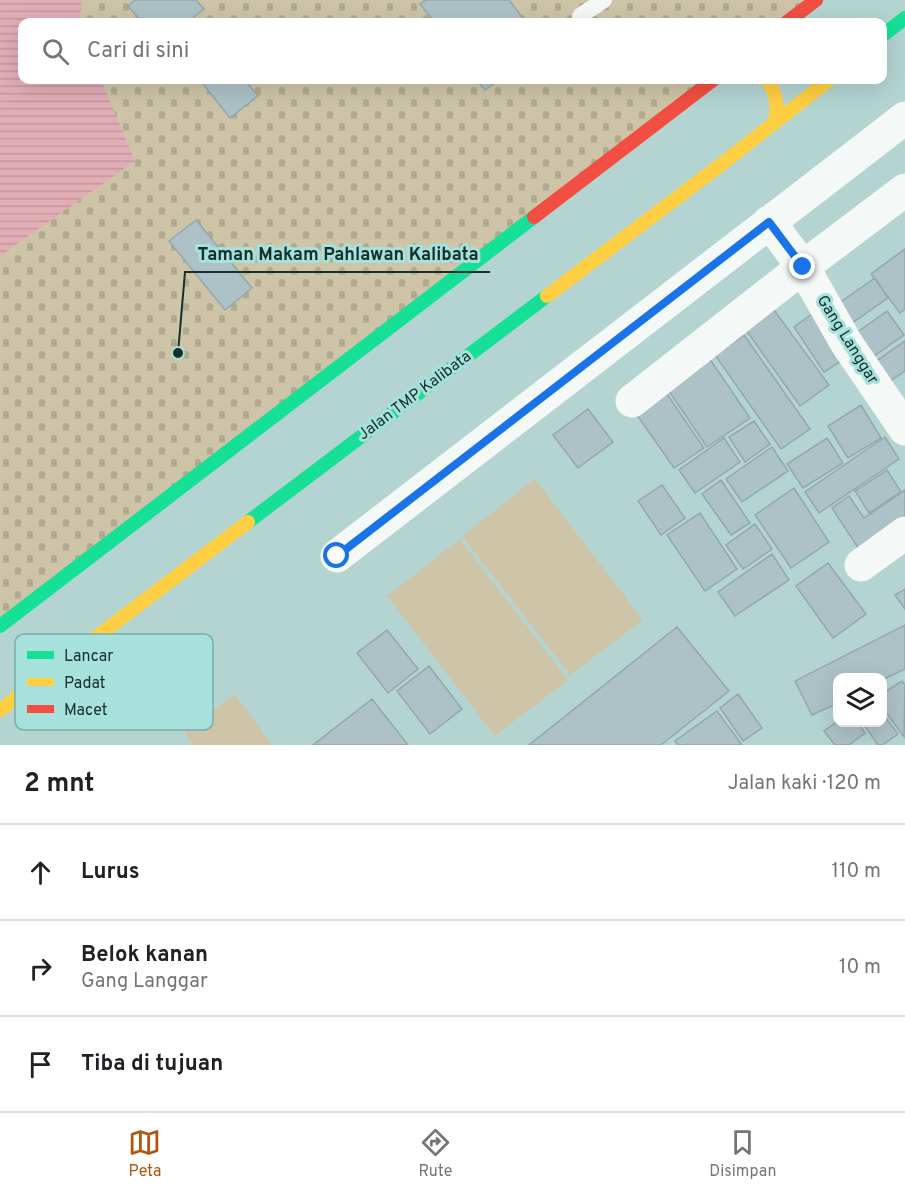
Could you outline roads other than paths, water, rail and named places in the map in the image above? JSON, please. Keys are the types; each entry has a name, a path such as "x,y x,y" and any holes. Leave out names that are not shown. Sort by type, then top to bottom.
{"main road":[{"path":"791,12 816,0"},
{"path":"887,32 905,18"},
{"path":"0,626 708,84"},
{"path":"770,84 777,98 775,122"},
{"name":"Jalan TMP Kalibata","path":"101,634 824,84"},
{"name":"Jalan TMP Kalibata","path":"0,711 15,700"}],"street":[{"path":"337,556 905,118"},
{"path":"632,401 905,190"},
{"name":"Gang Langgar","path":"769,222 803,267 847,344 905,429"},
{"path":"861,565 905,534"}],"lane":[{"path":"580,16 604,0"}],"place":[{"name":"Taman Makam Pahlawan Kalibata","path":"178,353"}]}
